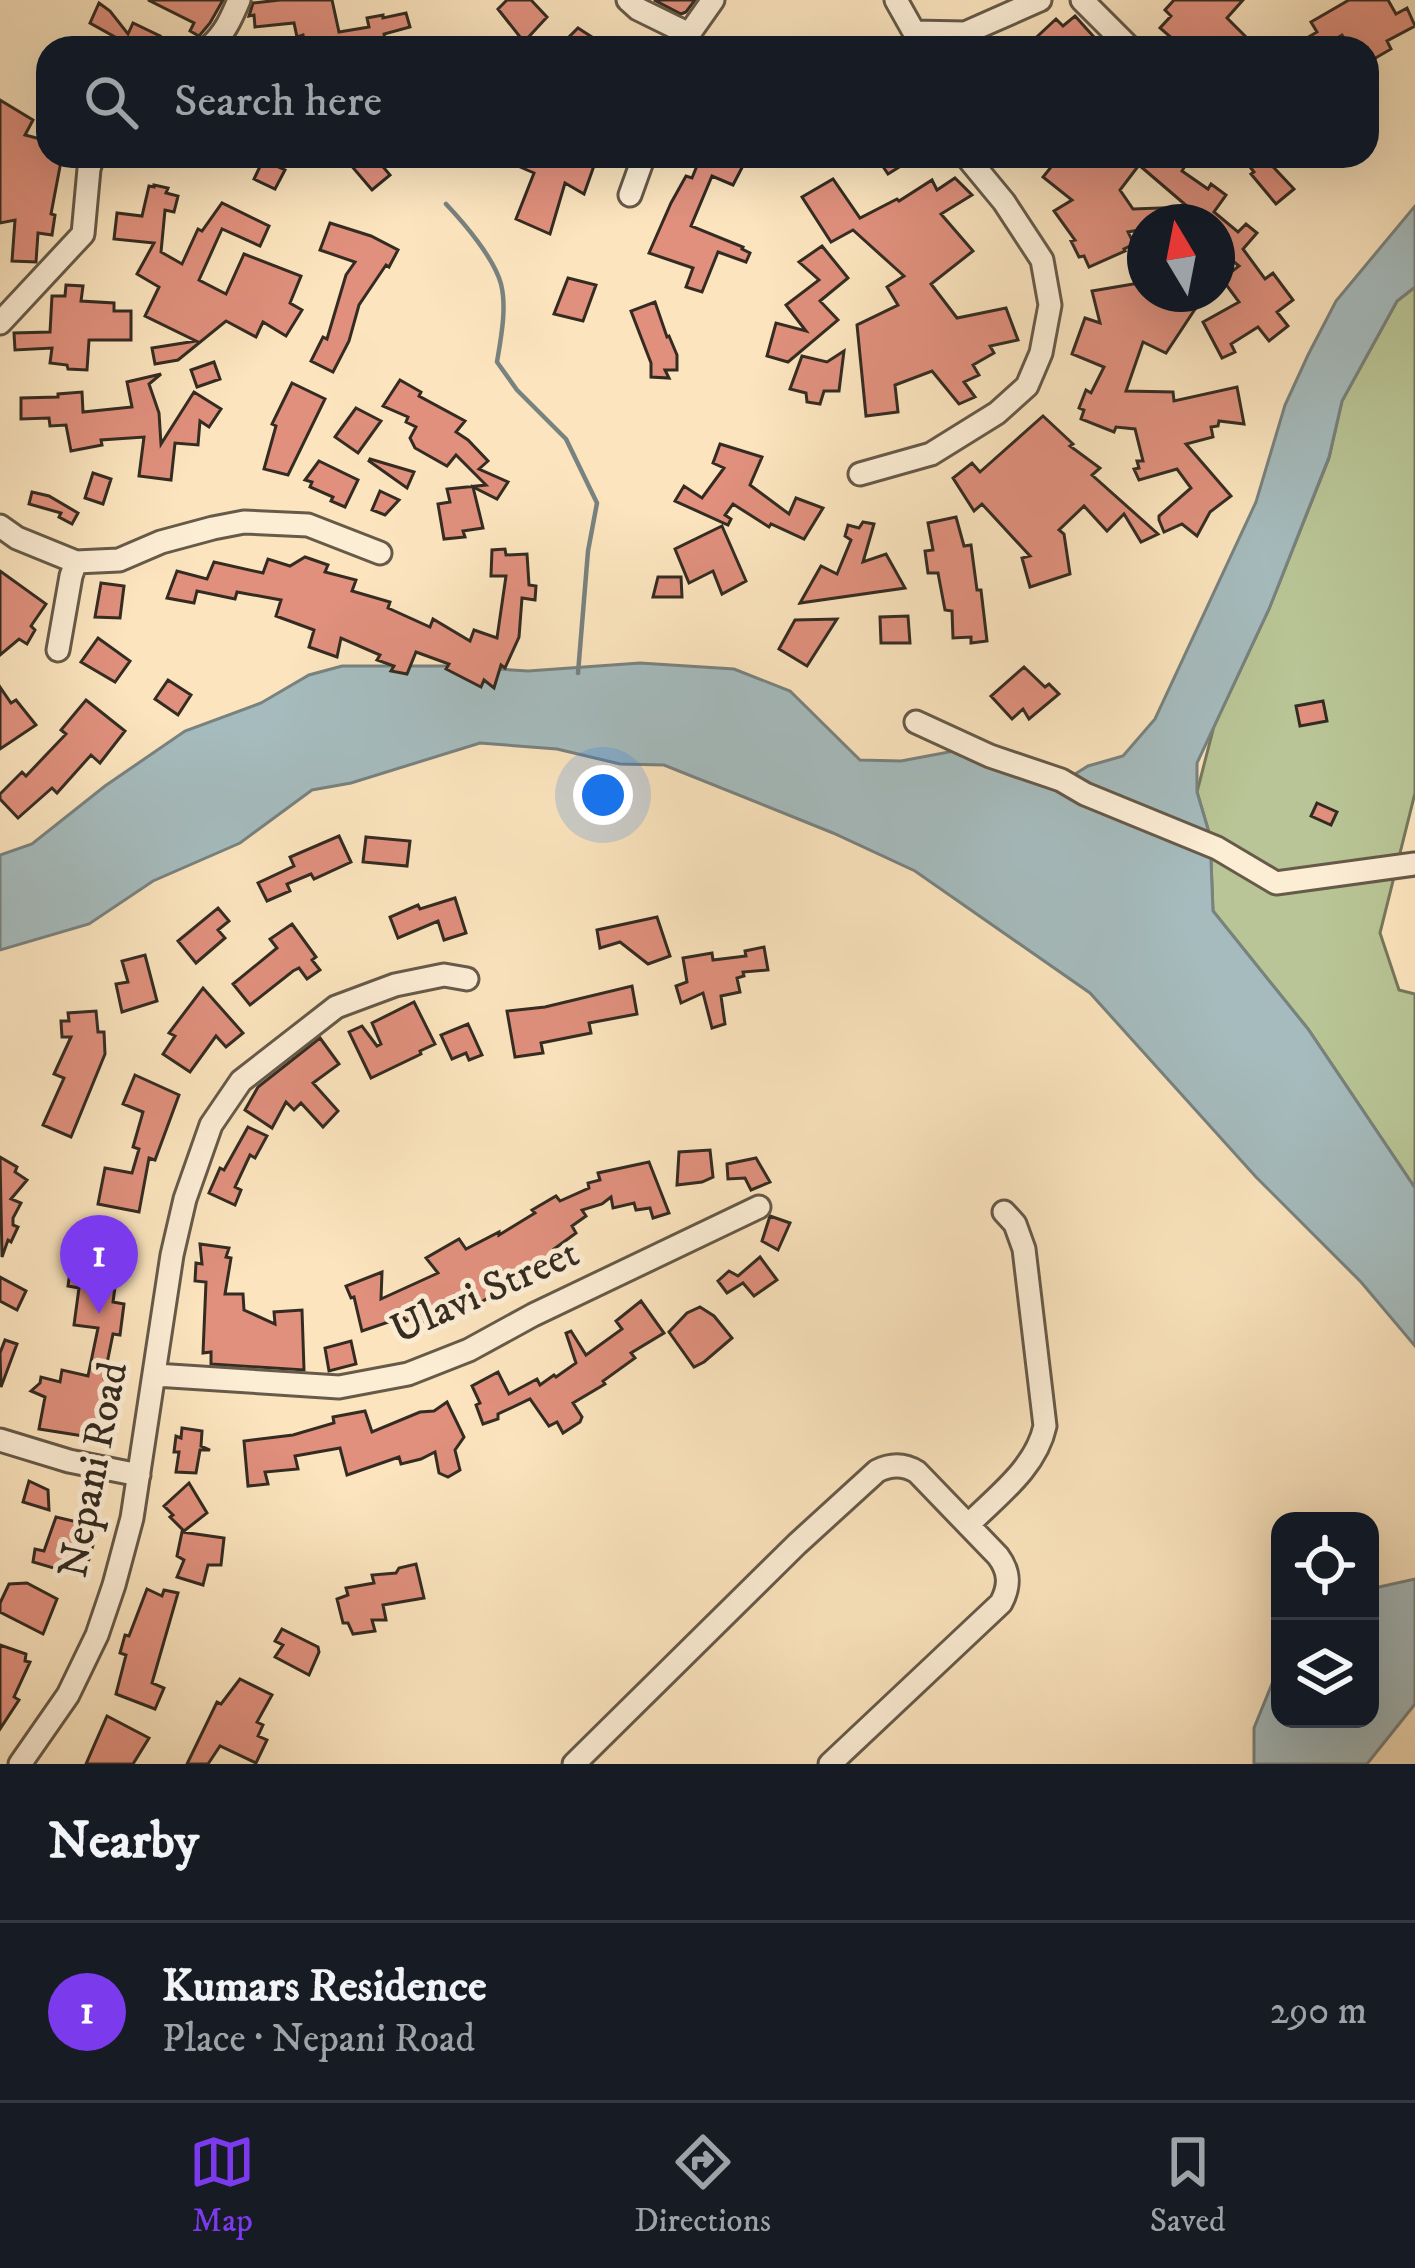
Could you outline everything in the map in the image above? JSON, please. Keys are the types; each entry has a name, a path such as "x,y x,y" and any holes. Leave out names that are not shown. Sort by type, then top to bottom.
{"street":[{"path":"220,36 239,0"},
{"path":"628,0 679,36"},
{"path":"689,36 713,0"},
{"path":"896,0 914,36"},
{"path":"944,36 965,33 1040,0"},
{"path":"1082,0 1118,36"},
{"path":"0,323 83,234 88,168"},
{"path":"630,194 640,168"},
{"path":"860,474 931,454 997,413 1027,386 1041,353 1050,305 1042,260 976,168"},
{"path":"0,526 76,562 118,560 160,542 244,522 308,525 380,553"},
{"path":"58,650 76,562"},
{"path":"916,722 1217,848 1276,883 1415,864"},
{"name":"Nepani Road","path":"20,1764 68,1695 97,1635 132,1518 172,1255 185,1199 212,1125 241,1081 337,1006 395,985 444,975 467,979"},
{"name":"Ulavi Street","path":"155,1375 339,1387 408,1374 469,1350 759,1207"},
{"path":"968,1525 1026,1467 1038,1450 1045,1426 1024,1249 1020,1234 1004,1212"},
{"path":"0,1440 139,1475"},
{"path":"574,1764 797,1544 877,1471 898,1466 917,1472 1005,1566 1007,1587 1000,1603 830,1764"}],"green space":[{"path":"1415,287 1415,793 1380,933 1399,990 1415,994 1415,1188 1308,1029 1213,911 1210,836 1197,792 1214,726 1269,609 1329,458 1342,401 1397,301"}],"shaded area":[{"path":"1415,206 1415,287 1397,301 1342,401 1329,457 1269,609 1197,763 1197,792 1210,836 1213,911 1308,1029 1415,1188 1415,1346 1361,1282 1256,1177 1090,993 915,871 664,765 620,764 557,749 480,743 351,783 312,790 240,843 153,881 89,924 0,950 0,855 32,844 185,731 261,703 309,675 342,666 528,671 640,663 734,669 790,691 860,760 901,761 954,751 1064,781 1088,766 1123,756 1155,719 1256,502 1285,405 1336,301"},
{"path":"1415,1579 1415,1704 1367,1764 1254,1764 1254,1728 1271,1686 1271,1728 1379,1728 1379,1587"}],"building":[{"path":"148,0 223,0 199,36 190,31 194,23"},
{"path":"332,0 339,32 369,27 367,18 406,13 410,27 384,36 297,36 294,23 255,27 254,15 249,16 253,3"},
{"path":"507,0 531,0 547,17 530,36 519,36 498,9"},
{"path":"654,0 695,0 681,14"},
{"path":"1174,0 1243,0 1227,18 1245,36 1169,36 1160,28 1171,16 1165,10"},
{"path":"1349,0 1388,0 1396,14 1407,8 1415,26 1387,41 1391,49 1379,56 1379,36 1310,36 1317,32 1311,22"},
{"path":"99,3 128,34 133,23 160,36 113,36 90,23"},
{"path":"1075,16 1093,36 1038,36 1056,19 1063,26"},
{"path":"0,100 33,120 25,135 36,138 36,168 60,168 52,235 38,233 36,262 12,261 15,220 0,223"},
{"path":"259,168 285,170 275,189 254,179"},
{"path":"353,168 384,168 390,175 372,190"},
{"path":"523,168 593,168 584,194 565,183 550,234 516,219 534,173"},
{"path":"696,168 742,168 733,185 712,176 691,226 750,253 746,262 718,252 702,292 686,287 693,268 649,253 686,176 692,178"},
{"path":"1050,168 1137,168 1120,190 1130,204 1125,251 1089,267 1054,211 1072,200 1043,177"},
{"path":"1142,168 1184,168 1208,189 1211,184 1226,195 1220,204 1184,204"},
{"path":"1251,168 1274,168 1294,189 1276,204 1251,174"},
{"path":"955,178 972,195 941,214 973,251 931,284 957,318 1006,308 1018,340 990,346 994,353 973,365 979,375 964,382 975,397 959,404 932,371 895,385 898,412 866,416 857,325 898,305 887,287 904,276 853,230 831,242 802,197 833,179 860,218 932,180 937,190"},
{"path":"149,186 178,196 174,212 165,210 161,252 182,264 198,229 202,231 222,203 269,226 260,246 222,229 199,280 226,294 244,254 301,276 290,303 302,310 286,336 263,322 256,337 226,321 178,360 155,364 152,348 196,341 145,316 159,287 137,274 154,243 114,239 117,213 142,216"},
{"path":"330,223 398,250 359,305 349,341 333,372 311,361 323,337 327,339 346,275 355,262 320,250"},
{"path":"1246,224 1257,233 1243,249 1265,279 1273,273 1293,300 1277,312 1288,326 1269,341 1258,327 1231,344 1235,352 1222,358 1203,322 1221,312 1235,312 1239,302 1235,269 1239,266 1235,263 1235,230"},
{"path":"822,246 848,278 820,301 838,320 788,362 767,356 776,323 806,331 786,305 819,280 799,262"},
{"path":"568,278 596,285 583,321 554,314"},
{"path":"66,285 83,286 81,301 114,303 114,311 131,311 131,340 89,340 87,370 50,363 52,348 15,350 14,333 50,332 52,296 65,296"},
{"path":"1127,285 1127,312 1193,312 1166,353 1143,342 1126,391 1173,392 1174,401 1237,387 1244,424 1219,421 1211,427 1213,437 1186,444 1231,496 1210,512 1197,536 1182,524 1164,532 1159,520 1191,488 1177,469 1139,480 1134,469 1139,468 1137,461 1143,461 1135,429 1116,427 1114,432 1081,419 1084,410 1079,408 1086,390 1091,393 1104,367 1072,354 1085,318 1100,323 1092,291"},
{"path":"655,302 677,355 677,370 665,370 669,378 651,377 651,363 631,311"},
{"path":"844,351 839,391 824,391 820,404 807,402 806,393 790,389 802,356 827,362"},
{"path":"214,362 220,379 197,387 191,370"},
{"path":"161,374 149,384 159,413 161,444 194,392 221,409 209,427 200,421 198,445 175,443 171,480 139,476 144,437 101,440 102,445 71,451 66,425 50,426 49,418 21,419 21,398 58,394 82,392 83,412 132,407 127,382"},
{"path":"400,380 465,421 456,432 488,461 479,469 508,482 497,499 473,487 483,528 463,531 465,537 444,539 438,504 450,502 447,489 486,485 456,455 447,466 415,448 410,438 416,427 406,422 408,417 383,406"},
{"path":"292,383 325,399 288,475 264,469 276,426 272,424"},
{"path":"356,408 381,421 358,453 335,437"},
{"path":"1043,416 1073,444 1070,446 1100,468 1092,475 1158,534 1141,542 1124,514 1107,531 1084,506 1059,530 1064,534 1070,574 1030,587 1022,558 1030,556 982,504 974,511 953,478 972,463 980,472"},
{"path":"720,444 762,457 750,485 789,514 796,498 823,508 804,539 769,527 733,504 725,515 731,519 728,525 675,501 684,486 702,498 724,468 713,463"},
{"path":"319,461 358,480 345,507 305,480"},
{"path":"369,461 414,472 407,488"},
{"path":"93,473 111,479 103,504 85,498"},
{"path":"380,491 399,500 385,515 372,510"},
{"path":"32,492 78,513 72,524 59,517 61,513 29,504"},
{"path":"956,517 964,546 971,545 987,641 953,638 952,611 945,610 938,573 928,573 925,551 933,550 928,523"},
{"path":"863,522 874,524 863,562 886,554 905,588 800,603 821,566 837,574 851,540 845,536 848,525 859,528"},
{"path":"722,526 746,581 722,594 713,571 689,583 675,549"},
{"path":"505,549 506,555 527,554 535,600 522,598 519,637 505,668 501,665 494,688 484,680 481,687 446,669 449,664 416,652 407,674 391,671 394,666 377,660 380,655 341,638 337,657 309,647 314,630 276,616 281,600 237,592 235,599 197,591 194,603 167,598 177,571 207,579 214,562 263,573 268,559 290,566 305,557 328,565 325,572 356,580 352,591 390,602 388,608 430,627 433,619 470,641 474,630 497,638 506,576 491,576 492,550"},
{"path":"0,571 46,604 31,626 35,630 27,644 19,639 0,655"},
{"path":"658,577 681,577 682,597 653,597"},
{"path":"101,583 124,586 120,618 95,617"},
{"path":"908,616 910,643 881,643 880,617"},
{"path":"837,619 807,666 779,649 795,620"},
{"path":"98,638 130,661 115,682 81,662"},
{"path":"1024,667 1059,694 1029,719 1023,709 1012,719 991,696"},
{"path":"168,680 191,695 178,715 155,699"},
{"path":"0,687 36,725 0,749"},
{"path":"86,700 125,731 100,763 91,755 57,793 52,788 18,818 0,794 22,772 26,776 66,734 61,730"},
{"path":"1323,701 1327,721 1300,726 1296,706"},
{"path":"1317,803 1337,812 1331,825 1311,816"},
{"path":"339,836 351,862 314,879 311,874 287,884 290,891 267,901 258,883 294,866 290,857"},
{"path":"366,837 410,841 407,866 363,862"},
{"path":"455,898 466,933 444,940 438,921 398,938 390,917 418,905 420,909"},
{"path":"218,908 229,921 218,930 225,938 196,963 178,941"},
{"path":"657,917 670,956 648,964 620,942 600,948 597,930"},
{"path":"292,924 320,970 307,979 299,968 293,971 250,1005 233,984 277,948 270,939"},
{"path":"764,947 768,970 743,972 737,978 740,992 721,996 725,1024 712,1028 703,993 681,1003 676,986 687,982 683,958 712,953 713,960 746,956 745,951"},
{"path":"145,955 157,1001 122,1012 116,984 128,982 122,961"},
{"path":"632,986 637,1014 589,1023 591,1033 541,1043 543,1053 515,1057 507,1011"},
{"path":"203,988 243,1033 226,1047 216,1036 190,1072 163,1054 175,1036 169,1033"},
{"path":"414,1002 435,1044 371,1078 349,1032 362,1026 377,1046 381,1044 372,1023"},
{"path":"96,1011 105,1054 71,1137 43,1125 64,1078 54,1074 71,1037 62,1037 61,1021 69,1021 68,1013"},
{"path":"468,1024 482,1055 469,1060 466,1053 452,1059 441,1035"},
{"path":"320,1038 339,1064 313,1083 338,1111 323,1127 301,1103 294,1110 286,1102 272,1128 245,1110 258,1087"},
{"path":"135,1075 179,1095 155,1160 149,1158 139,1212 98,1204 105,1168 132,1173 139,1149 133,1147 143,1112 123,1104"},
{"path":"248,1127 267,1136 255,1158 250,1155 235,1187 241,1190 235,1205 209,1193"},
{"path":"710,1150 713,1177 677,1185 679,1152"},
{"path":"0,1157 27,1180 11,1199 21,1203 13,1218 18,1227 2,1257"},
{"path":"756,1158 770,1182 751,1190 745,1178 728,1179 727,1164"},
{"path":"649,1162 669,1213 653,1218 650,1208 636,1210 634,1203 613,1208 611,1197 582,1210 586,1216 572,1226 576,1233 554,1249 559,1259 544,1270 542,1264 500,1298 496,1292 470,1310 464,1300 424,1322 420,1315 406,1321 403,1317 362,1331 354,1297 346,1286 382,1272 381,1299 438,1273 426,1258 459,1239 466,1249 499,1235 556,1196 560,1201 589,1188 588,1183 600,1180 598,1173"},
{"path":"770,1216 790,1223 778,1250 762,1241"},
{"path":"200,1244 229,1248 225,1294 243,1294 244,1310 275,1324 274,1312 302,1310 304,1370 211,1364 211,1352 203,1353 206,1282 195,1281 196,1263 202,1264"},
{"path":"760,1257 777,1280 754,1296 743,1283 727,1293 718,1281 729,1271 738,1276"},
{"path":"72,1258 118,1265 113,1302 124,1304 120,1335 113,1334 104,1378 110,1379 113,1390 107,1413 100,1412 96,1438 39,1429 45,1397 31,1391 41,1377 60,1382 62,1370 88,1376 98,1328 74,1325 79,1288 68,1286"},
{"path":"0,1277 26,1291 17,1310 0,1301"},
{"path":"641,1301 664,1333 631,1353 635,1358 605,1384 573,1403 582,1417 580,1422 563,1433 557,1422 549,1426 530,1399 483,1424 472,1386 498,1372 509,1394 537,1379 540,1385 556,1377 576,1363 566,1333 571,1331 586,1355 622,1329 616,1321"},
{"path":"700,1307 732,1338 694,1367 669,1332"},
{"path":"5,1340 17,1344 1,1387 0,1353"},
{"path":"351,1341 356,1364 329,1371 325,1348"},
{"path":"447,1402 464,1437 455,1450 460,1470 448,1477 439,1473 435,1452 401,1464 399,1457 347,1475 340,1448 295,1456 298,1469 265,1472 268,1484 248,1486 244,1441 293,1435 334,1423 333,1417 365,1411 372,1432"},
{"path":"182,1428 202,1431 201,1446 210,1450 200,1450 196,1473 176,1472 176,1436 181,1438"},
{"path":"29,1481 48,1490 49,1510 23,1502"},
{"path":"189,1483 207,1513 184,1531 164,1506"},
{"path":"79,1512 94,1516 92,1524 98,1527 84,1577 33,1562 35,1549 44,1551 56,1517 77,1522"},
{"path":"182,1532 224,1538 221,1565 208,1565 203,1585 177,1577 184,1560 177,1556"},
{"path":"416,1564 424,1598 383,1605 386,1620 372,1620 375,1631 353,1634 348,1623 343,1623 337,1599 348,1595 346,1588 374,1583 372,1575 396,1573"},
{"path":"27,1583 57,1599 43,1634 0,1612 9,1584"},
{"path":"147,1589 162,1596 164,1590 178,1593 152,1683 164,1688 155,1709 116,1694 126,1655 120,1653 125,1635 129,1636"},
{"path":"282,1629 318,1647 309,1675 275,1657 283,1645 275,1641"},
{"path":"0,1645 26,1654 25,1661 30,1662 14,1697 19,1700 0,1729"},
{"path":"240,1679 272,1695 257,1722 263,1725 258,1736 267,1740 256,1763 220,1746 208,1764 187,1764 217,1702 221,1704"},
{"path":"107,1716 149,1738 133,1764 86,1764"}],"waterway":[{"path":"446,204 485,252 501,284 497,362 517,390 566,439 597,503 588,551 578,673"}],"place":[{"name":"Kumars Residence","path":"99,1314"}]}
